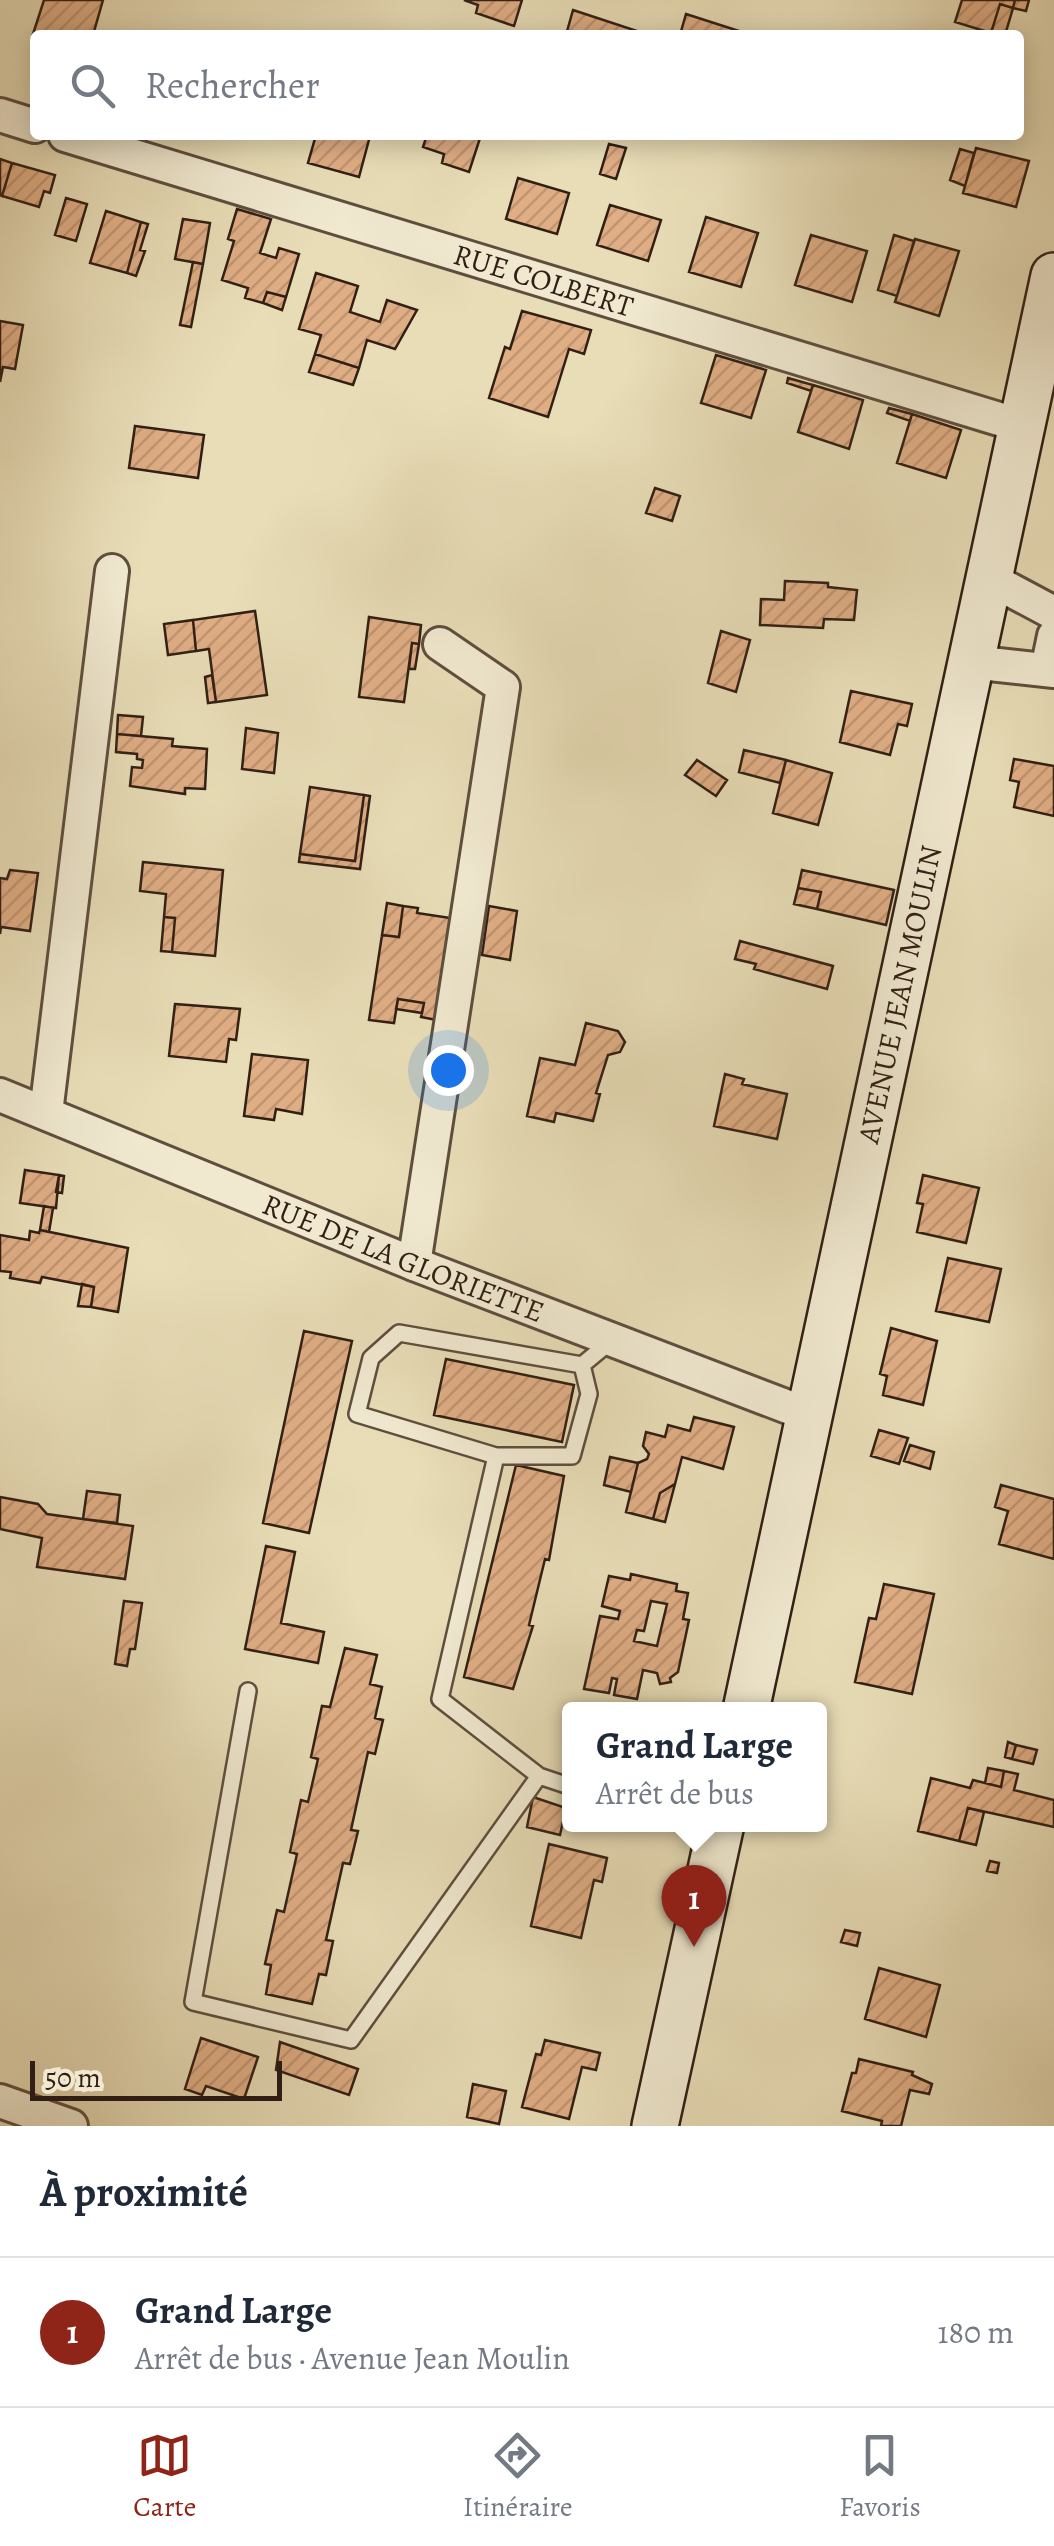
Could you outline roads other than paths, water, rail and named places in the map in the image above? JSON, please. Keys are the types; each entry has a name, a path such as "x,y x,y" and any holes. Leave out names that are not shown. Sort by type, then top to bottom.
{"main road":[{"name":"AVENUE JEAN MOULIN","path":"748,1702 1054,276"},
{"path":"654,2126 708,1832"}],"street":[{"path":"0,115 30,124"},
{"name":"RUE COLBERT","path":"81,140 1022,426"},
{"path":"46,1114 112,571"},
{"path":"988,578 1054,613"},
{"path":"971,662 1050,671 1054,636"},
{"path":"414,1264 503,686 440,644"},
{"name":"RUE DE LA GLORIETTE","path":"0,1095 414,1264 809,1415"},
{"path":"0,2101 31,2119 72,2126"}],"lane":[{"path":"399,1333 582,1365 589,1394 572,1456 496,1456 357,1414 371,1358 399,1333"},
{"path":"582,1365 614,1338"},
{"path":"496,1456 440,1699 539,1776 562,1784"},
{"path":"248,1691 192,2002 351,2040 539,1776"}],"place":[{"name":"Grand Large","path":"694,1947"}]}
